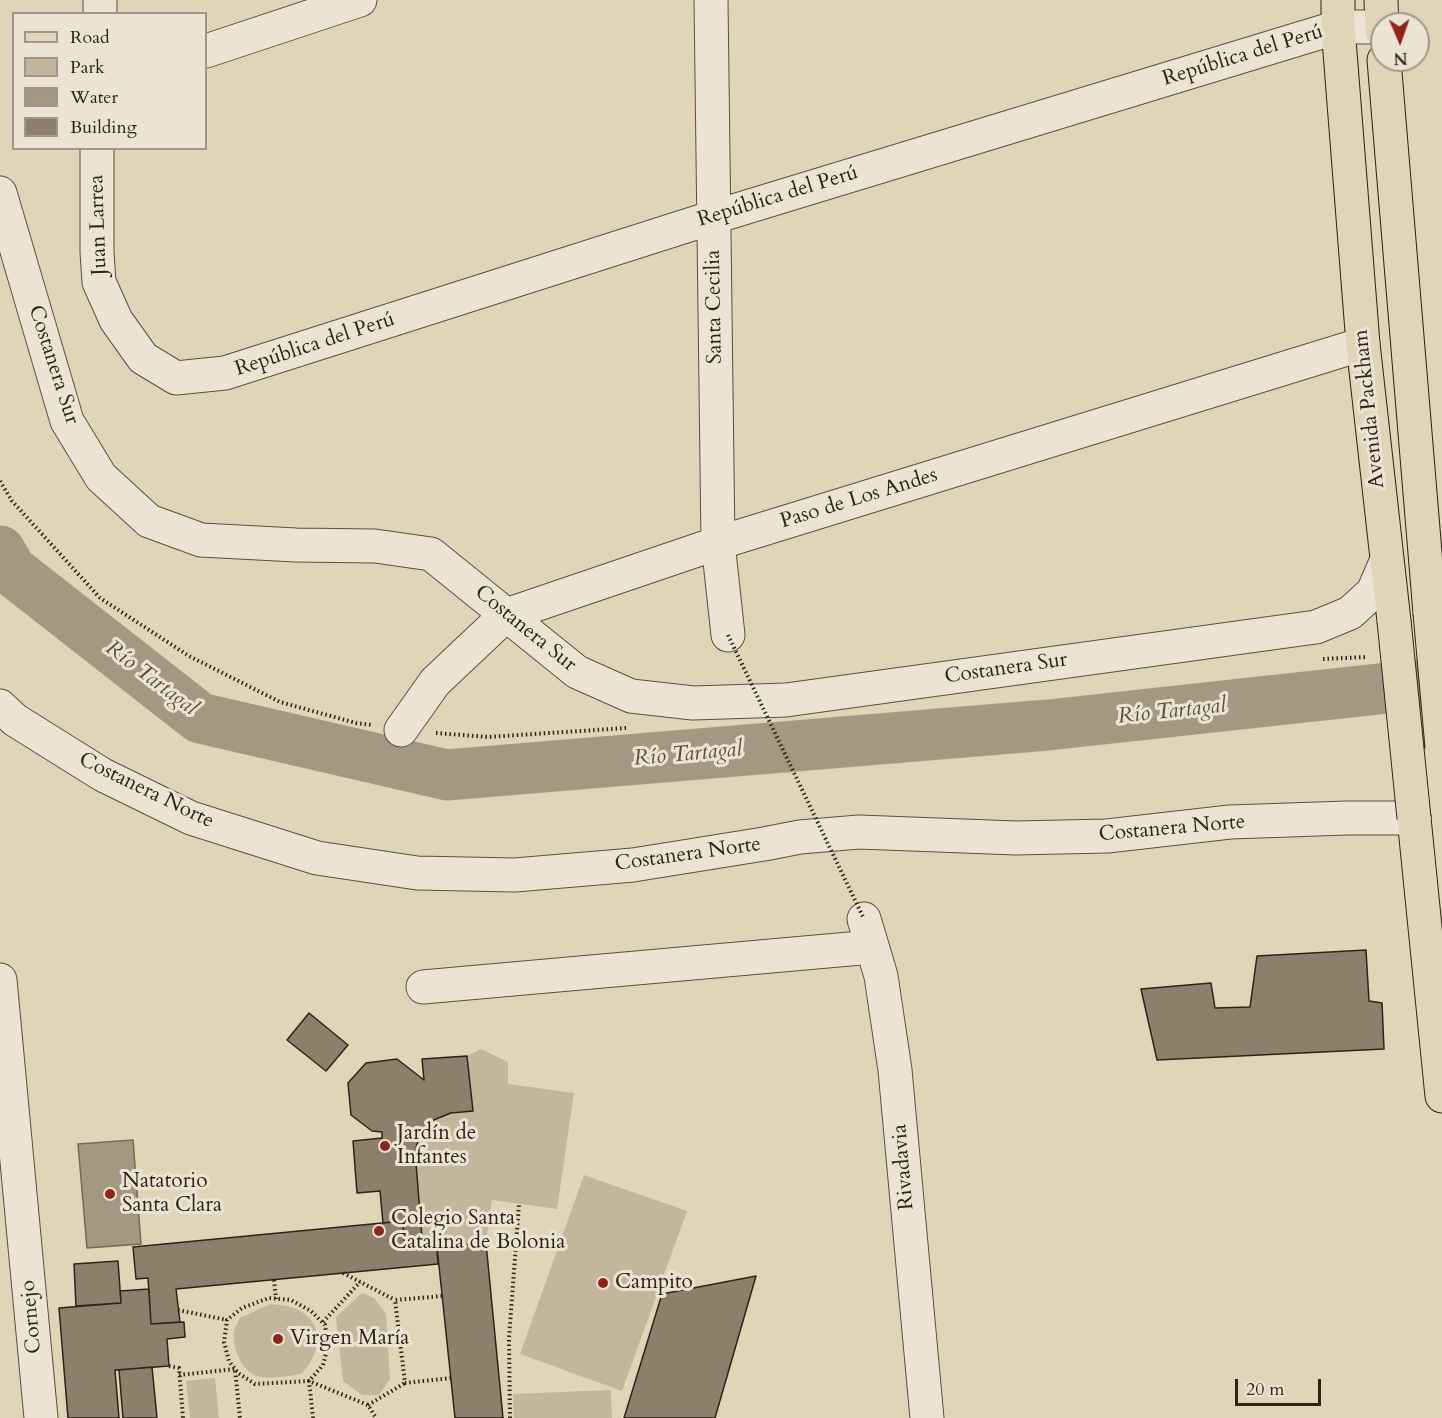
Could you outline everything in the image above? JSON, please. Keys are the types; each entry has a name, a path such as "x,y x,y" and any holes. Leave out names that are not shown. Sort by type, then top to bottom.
{"main road":[{"name":"Avenida Packham","path":"1338,14 1363,344 1394,621 1442,1096"},
{"name":"Avenida Packham","path":"1385,72 1442,747"}],"street":[{"path":"207,51 360,0"},
{"name":"Santa Cecilia","path":"711,0 718,543 728,635"},
{"name":"República del Perú","path":"176,378 225,374 1338,14 1370,25"},
{"name":"Juan Larrea","path":"97,150 99,282 116,320 143,358 176,378"},
{"name":"Costanera Sur","path":"0,193 67,421 101,477 149,521 201,540 375,546 431,554 577,672 631,696 693,703 786,700 1316,627 1350,613 1373,592 1386,561"},
{"name":"Paso de Los Andes","path":"401,730 435,682 506,615 718,543 1363,344"},
{"name":"Costanera Norte","path":"0,706 15,720 103,775 191,818 316,858 417,873 515,875 633,865 800,837 859,832 1016,838 1096,836 1230,822 1414,818"},
{"path":"423,987 868,933"},
{"name":"Rivadavia","path":"868,933 881,976 895,1071 927,1418"},
{"name":"Cornejo","path":"0,980 12,1216 41,1418"}],"path":[{"path":"728,635 868,933"},
{"path":"510,1418 509,1338 519,1204"},
{"path":"343,1273 395,1300 442,1296"},
{"path":"274,1280 276,1299"},
{"path":"323,1322 360,1282"},
{"path":"313,1418 309,1381 323,1365 328,1346 325,1325 311,1311 291,1300 269,1298 242,1308 227,1320 224,1342 229,1361 235,1369 255,1384 309,1381 368,1406 376,1418"},
{"path":"395,1300 405,1383"},
{"path":"178,1310 227,1320"},
{"path":"169,1366 178,1368 183,1418"},
{"path":"179,1375 235,1369"},
{"path":"235,1369 240,1418"},
{"path":"368,1406 405,1383 451,1378"}],"green space":[{"path":"481,1049 508,1062 508,1084 574,1093 557,1209 492,1200 486,1243 437,1247 435,1237 422,1238 415,1175 418,1143 423,1130 437,1118 452,1113 473,1111 467,1056"},
{"name":"Campito","path":"584,1175 687,1211 622,1391 520,1354"},
{"path":"362,1293 374,1298 386,1314 390,1379 379,1395 362,1395 343,1381 336,1317"},
{"path":"270,1304 287,1306 302,1312 310,1318 314,1326 317,1334 316,1351 301,1374 273,1378 257,1376 246,1369 239,1358 234,1344 234,1329 240,1318"},
{"path":"215,1378 219,1418 190,1418 186,1381"},
{"path":"611,1390 612,1418 514,1418 513,1394"}],"water":[{"name":"Natatorio Santa Clara","path":"133,1140 141,1244 87,1248 78,1144"}],"building":[{"path":"1366,950 1369,1001 1382,1003 1384,1049 1157,1060 1141,989 1211,983 1215,1008 1250,1007 1257,956"},
{"path":"309,1013 348,1045 326,1071 287,1040"},
{"name":"Jardín de Infantes","path":"467,1056 473,1111 451,1113 431,1121 420,1135 415,1151 422,1238 404,1240 403,1221 383,1223 380,1191 357,1193 353,1141 382,1138 382,1132 372,1131 351,1115 348,1083 366,1063 397,1059 424,1080 422,1059"},
{"path":"403,1221 404,1240 436,1237 438,1264 176,1289 180,1322 151,1324 148,1278 136,1279 133,1247"},
{"path":"486,1243 503,1418 455,1418 437,1247"},
{"path":"118,1261 121,1303 76,1306 74,1264"},
{"path":"756,1276 715,1418 624,1418 662,1294"},
{"path":"149,1289 151,1324 184,1322 185,1337 167,1339 169,1366 115,1370 119,1418 68,1418 59,1308 121,1303 120,1291"},
{"path":"152,1367 157,1418 123,1418 119,1370"}],"waterway":[{"name":"Río Tartagal","path":"0,551 11,570 200,718 447,775 1048,725 1442,682"}],"place":[{"name":"Jardín de Infantes","path":"385,1146"},
{"name":"Natatorio Santa Clara","path":"110,1194"},
{"name":"Colegio Santa Catalina de Bolonia","path":"379,1231"},
{"name":"Campito","path":"603,1283"},
{"name":"Virgen María","path":"278,1339"}]}
